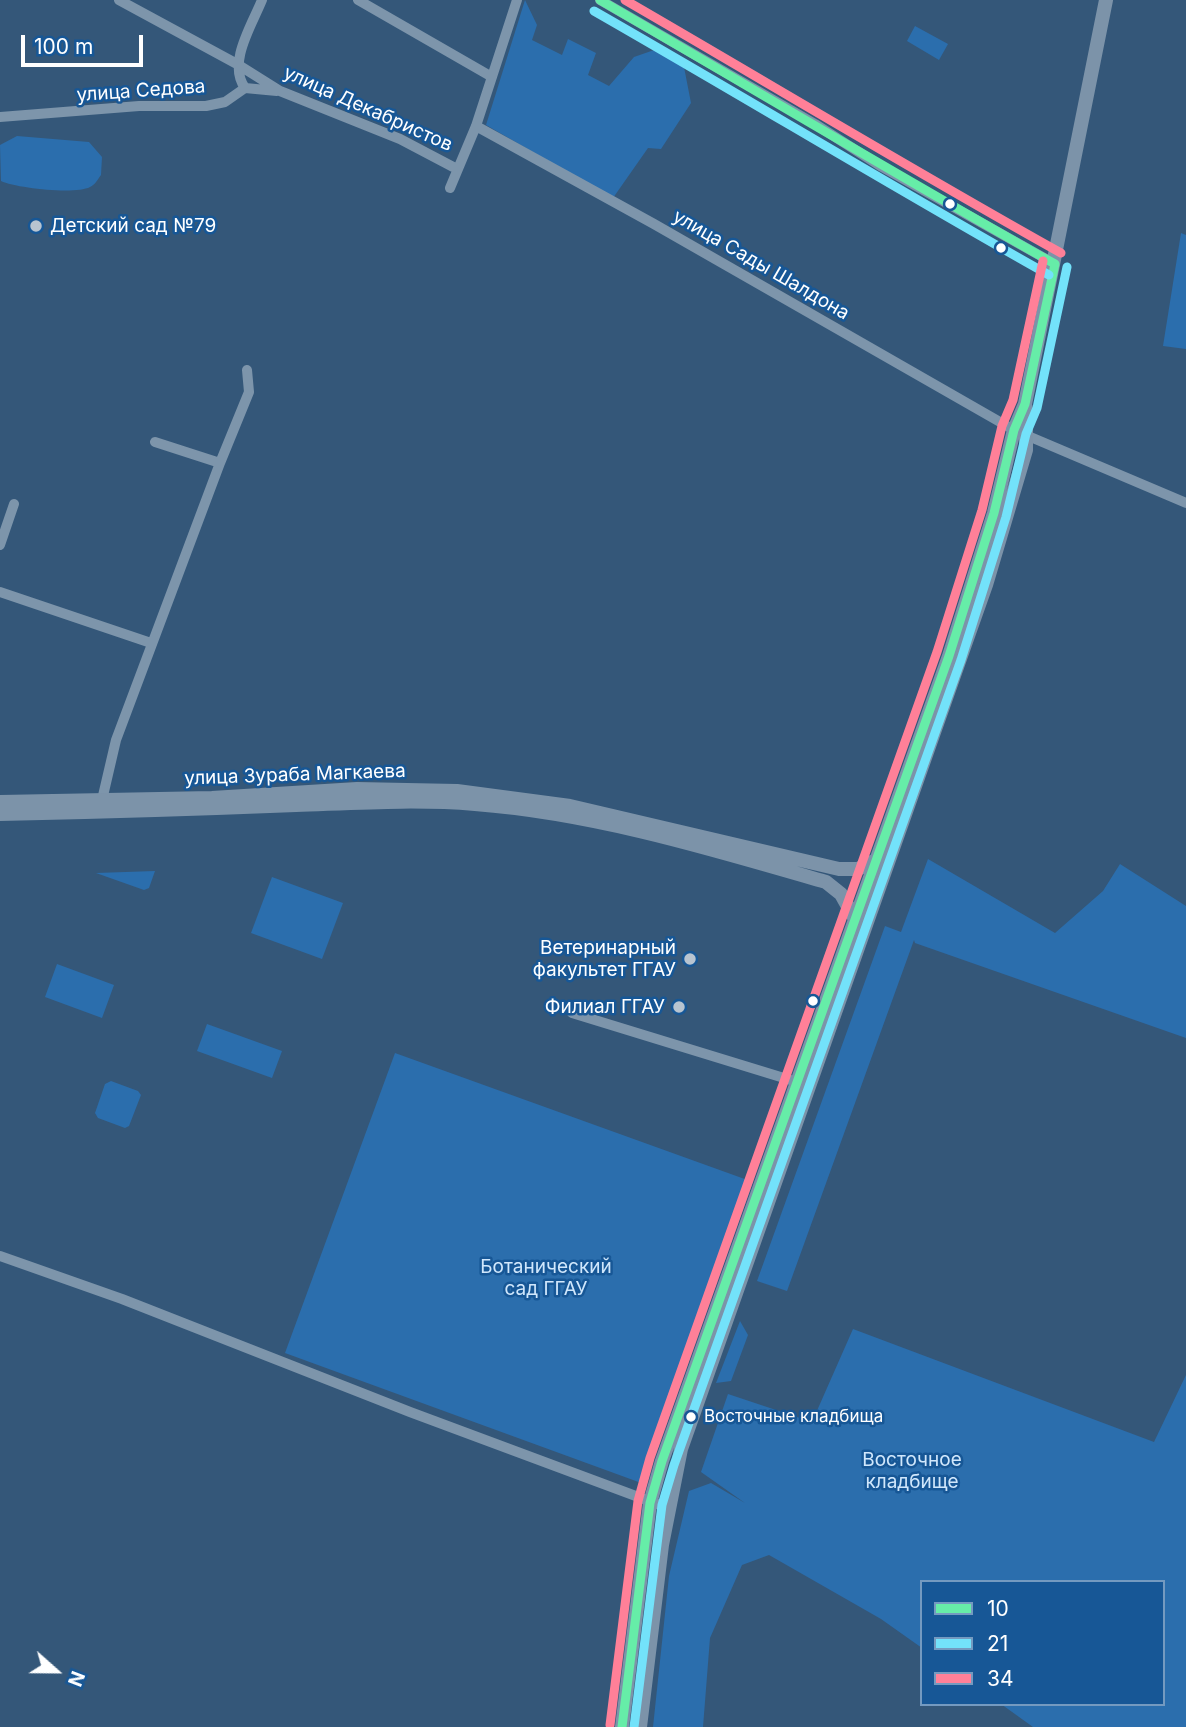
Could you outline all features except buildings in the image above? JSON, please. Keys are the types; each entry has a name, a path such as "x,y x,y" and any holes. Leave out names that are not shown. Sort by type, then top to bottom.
{"main road":[{"path":"640,1727 668,1508 681,1449 986,585 1021,433 1105,0"},
{"path":"622,1727 650,1503 662,1461 865,893 1021,433"},
{"name":"улица Зураба Магкаева","path":"0,802 457,791 570,806 839,869 858,869 876,860"},
{"name":"улица Зураба Магкаева","path":"0,814 56,815 357,795 474,804 582,819 865,893"},
{"path":"839,869 865,893 871,915"},
{"path":"865,893 882,883"},
{"path":"832,884 850,905 855,919"}],"street":[{"name":"улица Декабристов","path":"119,0 237,64 280,91 400,139 457,169"},
{"path":"262,0 237,64 238,80 244,88 280,91"},
{"path":"358,0 492,77"},
{"path":"450,188 476,126 517,0"},
{"path":"600,0 613,3 882,167 1055,264"},
{"name":"улица Седова","path":"0,117 139,106 206,106 225,102 244,88"},
{"name":"улица Сады Шалдона","path":"476,126 654,223 1021,433 1186,503"},
{"path":"102,800 116,740 249,392 247,370"},
{"path":"155,442 220,463"},
{"path":"0,545 14,504"},
{"path":"0,592 151,643"},
{"path":"572,1013 797,1082"},
{"path":"0,1256 121,1299 668,1508"}],"green space":[{"path":"525,0 537,25 532,40 562,55 568,39 596,53 588,75 609,86 634,57 657,49 684,67 691,103 661,149 648,148 613,198 486,125"},
{"path":"915,26 948,44 939,60 907,41"},
{"path":"17,136 89,142 102,157 101,175 92,186 72,190 32,188 1,181 0,145"},
{"path":"1181,233 1186,235 1186,349 1163,346"},
{"path":"928,859 1055,933 1103,891 1120,864 1186,906 1186,1038 915,943 914,940 787,1291 757,1281 885,926 901,932"},
{"path":"155,871 149,888 144,890 96,873"},
{"path":"272,877 343,903 322,959 251,933"},
{"path":"57,964 114,985 102,1018 45,997"},
{"path":"207,1024 282,1051 272,1078 197,1051"},
{"name":"Ботанический сад ГГАУ","path":"395,1053 753,1182 644,1484 285,1353"},
{"path":"111,1081 138,1091 141,1095 129,1126 125,1128 98,1118 95,1113 105,1084"},
{"path":"740,1321 748,1335 731,1381 716,1383"},
{"name":"Восточное кладбище","path":"853,1329 1154,1442 1186,1375 1186,1727 1033,1727 1004,1706 1165,1706 1165,1580 920,1580 920,1647 881,1619 769,1555 742,1565 710,1638 703,1727 653,1727 669,1576 689,1491 711,1483 745,1503 701,1472 728,1394 812,1422"}],"transit line":[{"name":"10","path":"600,0 1055,264"},
{"name":"34","path":"625,0 1061,253"},
{"name":"21","path":"594,11 1049,275"},
{"name":"34","path":"610,1725 638,1501 650,1458 937,652 982,510 1002,426 1013,400 1043,261"},
{"name":"10","path":"622,1727 650,1503 662,1461 949,656 994,513 1014,430 1025,404 1055,264"},
{"name":"21","path":"634,1727 662,1505 961,660 1006,517 1026,434 1037,408 1067,267"}],"place":[{"name":"Детский сад №79","path":"36,226"},
{"name":"Ветеринарный факультет ГГАУ","path":"690,959"},
{"name":"Филиал ГГАУ","path":"679,1007"},
{"name":"Восточные кладбища","path":"691,1417"}]}
